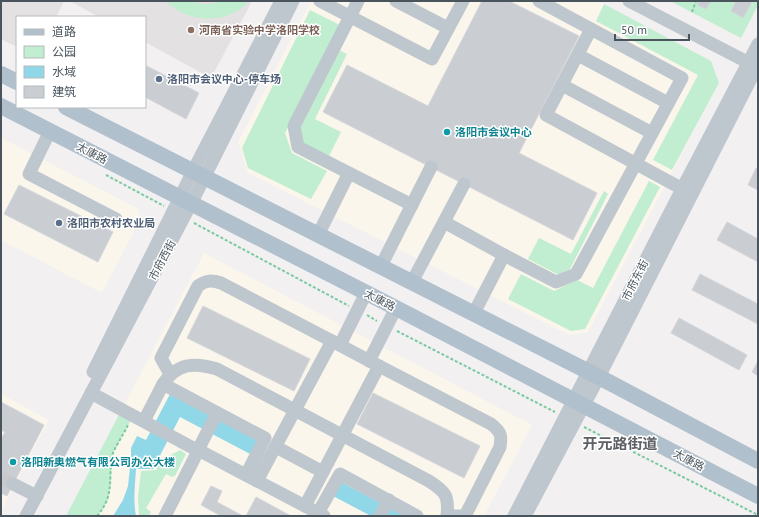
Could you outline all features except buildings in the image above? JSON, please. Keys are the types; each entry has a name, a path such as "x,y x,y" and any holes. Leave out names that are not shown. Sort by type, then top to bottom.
{"main road":[{"path":"1,74 16,82"},
{"name":"太康路","path":"1,106 396,308 758,496"},
{"path":"68,108 474,313 758,461"}],"street":[{"name":"市府西街","path":"17,516 33,495 91,393 281,1"},
{"name":"市府西街","path":"198,174 293,1"},
{"path":"320,1 432,59 463,1"},
{"path":"358,1 294,126 298,147 412,205"},
{"path":"396,1 448,28"},
{"path":"444,222 556,282 576,274 682,78 539,1"},
{"path":"629,1 755,63"},
{"path":"644,1 755,63"},
{"path":"591,29 546,115 687,191"},
{"name":"市府东街","path":"514,516 593,374 755,63 758,44"},
{"path":"578,55 668,103"},
{"path":"562,85 652,133"},
{"path":"50,131 29,174 116,219"},
{"path":"381,266 432,167"},
{"path":"318,235 349,173"},
{"path":"412,282 464,184"},
{"name":"市府西街","path":"26,516 33,495 84,389 185,201"},
{"path":"474,313 504,255"},
{"path":"143,421 166,379 172,372 188,366 207,366 217,369 296,409 438,487 445,494 448,503 448,516 465,516 500,447 502,437 499,430 491,424 221,283 213,281 204,282 198,286 161,358 166,379 216,415 265,438 246,475"},
{"path":"257,481 296,409 366,293"},
{"path":"304,506 343,435 374,364 396,308"},
{"path":"91,393 198,451 321,514 340,474 385,507 417,516"},
{"name":"市府东街","path":"525,516 578,402"},
{"path":"165,516 216,415"},
{"path":"276,447 323,472"},
{"path":"13,484 33,495"}],"path":[{"path":"692,12 696,1"},
{"path":"97,516 108,500 111,482 112,455 143,421"}],"shaded area":[{"path":"1,1 64,1 56,16 16,16 16,46 1,39"},
{"name":"河南省实验中学洛阳学校","path":"70,1 252,1 211,78 146,43 146,16 97,16"},
{"path":"311,1 598,1 711,61 719,83 588,332 569,335 248,173 238,142"},
{"path":"1,138 139,209 141,218 102,293 1,240"},
{"path":"204,253 532,425 484,516 66,516"},
{"name":"洛阳新奥燃气有限公司办公大楼","path":"1,394 49,420 1,512"}],"green space":[{"path":"166,1 191,1 209,4 223,1 249,1 240,9 230,14 219,18 208,19 185,14 175,9"},
{"path":"670,1 758,1 758,5 741,38"},
{"path":"604,4 711,61 719,83 672,170 653,160 698,75 596,21"},
{"path":"310,10 340,25 285,133 292,153 327,171 311,199 248,168 242,148"},
{"path":"337,49 347,54 315,119 341,132 329,156 302,143 300,125"},
{"path":"649,181 660,187 585,329 571,331 508,299 521,274 554,291 577,280 593,288"},
{"path":"604,191 608,194 570,269 559,275 528,259 539,238 571,254"},
{"path":"122,409 133,416 112,455 111,482 108,500 97,516 66,516"},
{"path":"180,450 186,454 175,476 172,477 166,474 146,508 151,512 149,516 139,516 138,497 141,471 156,470 163,459"}],"water":[{"path":"170,394 260,441 252,455 180,417 153,469 136,469 134,498 136,516 113,516 123,500 128,486 131,448 137,436 146,440"},
{"path":"341,482 405,516 371,516 333,496"}],"tunnel":[{"path":"1,477 13,484"}],"place":[{"name":"河南省实验中学洛阳学校","path":"191,30"},
{"name":"洛阳市会议中心-停车场","path":"159,79"},
{"name":"洛阳市会议中心","path":"447,132"},
{"name":"洛阳市农村农业局","path":"59,223"},
{"name":"洛阳新奥燃气有限公司办公大楼","path":"13,462"}],"district":[{"name":"开元路街道","path":"620,444"}]}
